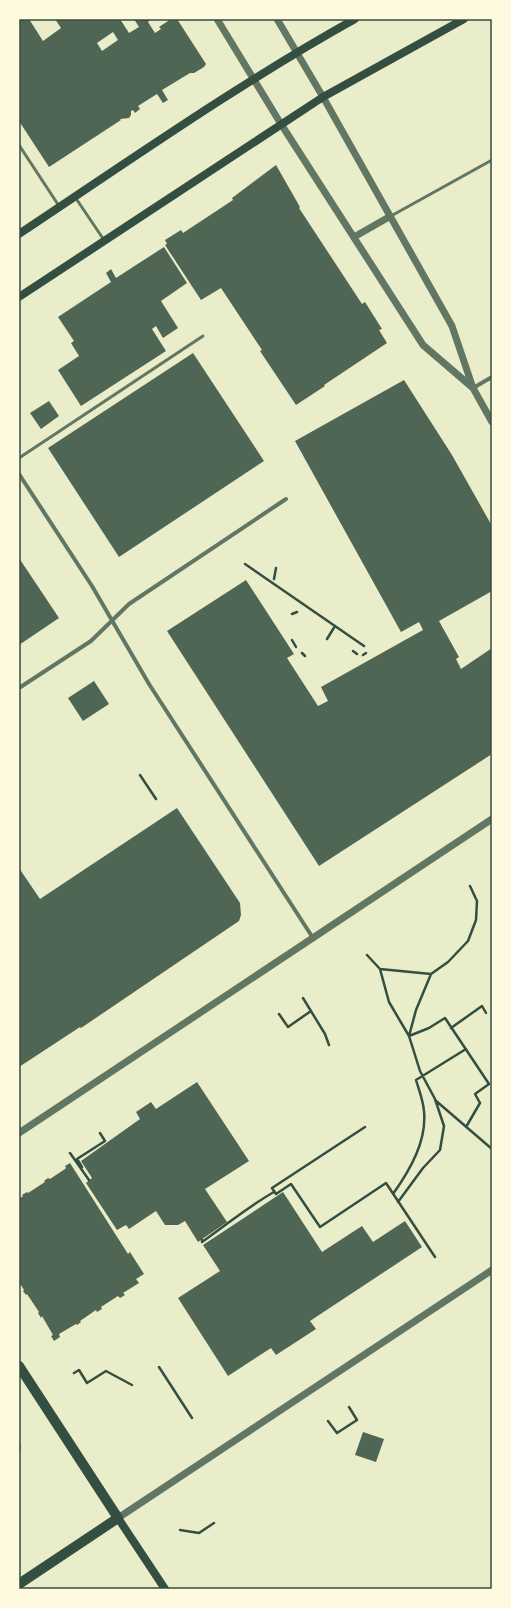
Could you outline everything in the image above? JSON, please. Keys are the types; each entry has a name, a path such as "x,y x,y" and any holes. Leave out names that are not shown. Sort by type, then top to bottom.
{"main road":[{"path":"19,234 297,51 355,19"},
{"path":"19,297 323,97 464,19"},
{"path":"19,1366 165,1589"},
{"path":"19,1584 118,1518"}],"street":[{"path":"218,19 281,124 423,346 473,388"},
{"path":"278,19 452,326 473,388 492,422"},
{"path":"354,237 390,217"},
{"path":"473,388 492,377"},
{"path":"19,474 92,586 149,684 313,938"},
{"path":"19,688 91,641 129,604 286,499"},
{"path":"19,1133 492,819"},
{"path":"118,1518 492,1270"}],"lane":[{"path":"19,145 60,207"},
{"path":"390,217 492,160"},
{"path":"75,197 104,240"},
{"path":"19,458 203,336"}],"path":[{"path":"245,564 364,646"},
{"path":"274,579 276,568"},
{"path":"292,614 297,612"},
{"path":"327,638 335,626"},
{"path":"292,640 296,647"},
{"path":"353,651 357,654"},
{"path":"302,653 305,656"},
{"path":"140,775 156,799"},
{"path":"409,1036 416,1010 431,974 448,962 468,941 476,920 477,901 470,886"},
{"path":"367,955 380,969 388,1002 409,1036 422,1076 435,1099 444,1126 440,1150 423,1168 398,1202"},
{"path":"380,969 431,974"},
{"path":"303,998 326,1034 329,1045"},
{"path":"451,1028 482,1006 486,1013"},
{"path":"279,1014 288,1027 311,1011"},
{"path":"409,1036 429,1028 445,1018 489,1084 475,1094 480,1103 466,1127"},
{"path":"393,1194 411,1166 423,1129 424,1112 416,1080 466,1049"},
{"path":"435,1099 492,1149"},
{"path":"274,1192 272,1188 365,1127"},
{"path":"81,1168 82,1167 77,1159 105,1141 100,1133"},
{"path":"70,1153 89,1180"},
{"path":"202,1240 202,1242 253,1205 274,1192 276,1194 291,1184 320,1227 386,1183 435,1257"},
{"path":"159,1367 192,1418"},
{"path":"74,1373 79,1370 87,1383 106,1371 132,1385"},
{"path":"328,1421 337,1433 357,1420 349,1407"},
{"path":"180,1530 199,1532 214,1523"}],"building":[{"path":"22,19 29,19 43,41 61,28 55,19 120,19 129,33 139,27 134,19 149,19 150,20 148,22 155,33 161,29 159,27 171,19 177,19 206,64 194,73 190,73 162,90 168,100 163,103 157,94 138,106 140,109 135,113 133,110 131,111 129,118 120,119 121,120 49,167 19,121 19,21","holes":["113,32 118,40 102,51 97,43"]},
{"path":"276,165 300,207 299,208 362,304 365,302 382,329 379,330 387,343 296,405 221,288 201,300 165,245 167,244 165,240 181,230 183,233 233,200 232,198"},
{"path":"164,247 187,283 161,301 178,328 163,338 156,326 152,329 166,351 81,406 58,370 79,356 71,343 74,341 58,317 111,282 106,273 111,269 116,278"},
{"path":"193,353 264,461 119,557 48,448"},
{"path":"404,380 452,455 492,526 492,591 439,621 459,657 456,659 461,669 492,648 492,754 319,866 167,631 246,580 294,654 287,658 318,706 328,701 321,687 423,630 419,622 401,632 295,441"},
{"path":"49,401 59,416 41,429 30,413"},
{"path":"19,554 21,561 59,618 19,645"},
{"path":"94,681 109,704 83,721 68,698"},
{"path":"177,808 240,903 241,915 239,921 81,1028 80,1027 19,1067 19,868 40,899"},
{"path":"197,1082 249,1161 205,1189 227,1222 198,1242 185,1221 178,1225 165,1225 156,1211 129,1229 126,1225 117,1230 86,1183 92,1178 81,1161 140,1119 136,1112 151,1102 156,1109"},
{"path":"70,1163 128,1254 130,1252 144,1274 136,1279 139,1283 123,1293 125,1295 120,1298 118,1296 101,1307 102,1309 97,1312 96,1310 80,1321 81,1322 77,1325 76,1324 59,1334 60,1337 54,1341 51,1336 53,1335 42,1316 41,1318 38,1313 39,1312 27,1294 26,1295 23,1291 24,1290 19,1282 19,1199 23,1196 22,1195 27,1192 28,1193 45,1182 44,1181 48,1178 50,1179 65,1169 65,1166"},
{"path":"283,1192 322,1252 362,1226 373,1242 405,1221 422,1247 310,1321 316,1329 276,1355 271,1348 228,1376 178,1298 220,1271 203,1245"},
{"path":"363,1432 384,1439 376,1462 355,1455"},
{"path":"19,1442 21,1445 20,1453 19,1453"}]}
